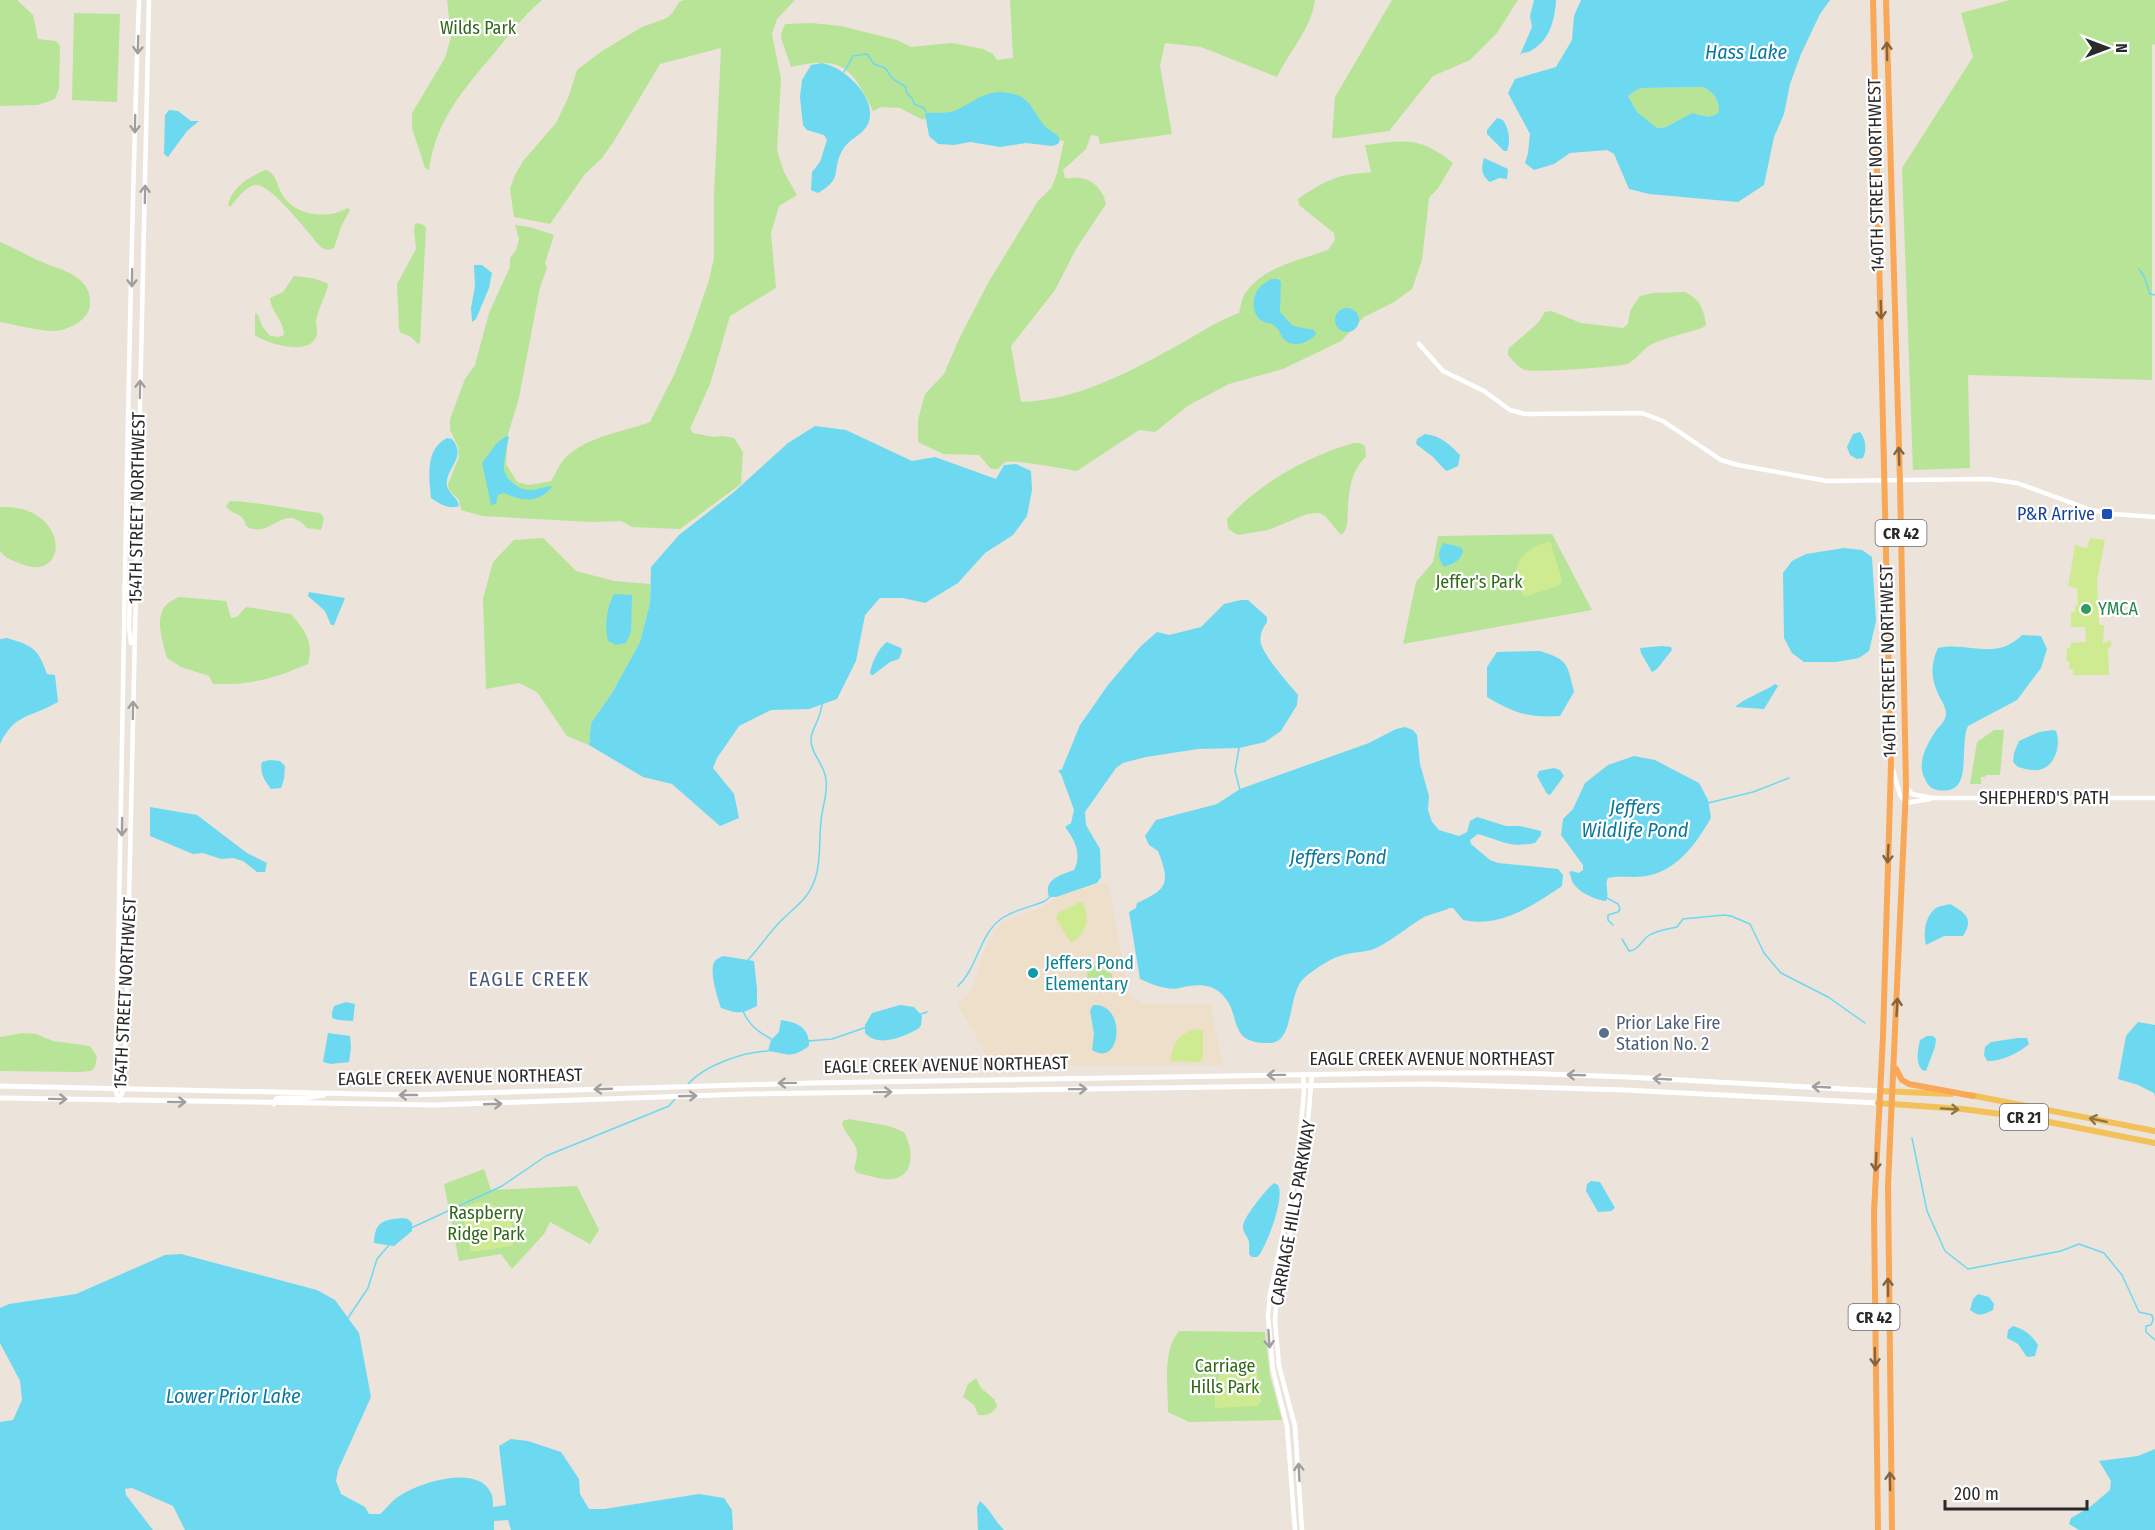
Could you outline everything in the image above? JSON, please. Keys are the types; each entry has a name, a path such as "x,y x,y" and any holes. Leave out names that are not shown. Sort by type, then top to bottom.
{"highway":[{"name":"140TH STREET NORTHWEST","path":"1873,0 1891,764 1878,1104"},
{"name":"140TH STREET NORTHWEST","path":"1886,0 1906,787 1892,1104"},
{"path":"1894,1066 1902,1080 1909,1084 1973,1096"},
{"name":"CR 42","path":"1878,1104 1874,1213 1878,1530"},
{"name":"CR 42","path":"1892,1104 1888,1185 1892,1530"}],"main road":[{"name":"EAGLE CREEK AVENUE NORTHEAST","path":"0,1086 331,1094 474,1094 730,1084 1303,1074 1526,1073 1893,1091"},
{"name":"EAGLE CREEK AVENUE NORTHEAST","path":"0,1098 445,1105 756,1094 1312,1085 1519,1086 1892,1104"},
{"name":"CR 21","path":"1893,1091 1973,1096 2155,1131"},
{"path":"274,1104 279,1098 313,1098 331,1094"},
{"name":"CR 21","path":"1892,1104 1962,1109 2024,1117 2155,1143"}],"street":[{"name":"154TH STREET NORTHWEST","path":"118,1101 115,1088 123,768 124,587 139,0"},
{"name":"154TH STREET NORTHWEST","path":"118,1101 124,1088 149,0"},
{"path":"1419,344 1443,371 1484,391 1510,410 1525,414 1642,413 1663,421 1721,459 1738,465 1827,481 1998,480 2017,483 2091,510 2155,517"},
{"path":"124,587 128,587 130,592 129,628 134,658"},
{"path":"1891,764 1900,795 1906,803"},
{"name":"SHEPHERD'S PATH","path":"1906,787 1912,794 1932,798"},
{"name":"SHEPHERD'S PATH","path":"1906,803 1932,798 2155,798"},
{"name":"CARRIAGE HILLS PARKWAY","path":"1295,1530 1287,1426 1273,1370 1268,1316 1270,1294 1296,1168 1304,1086 1303,1074"},
{"name":"CARRIAGE HILLS PARKWAY","path":"1302,1530 1295,1426 1279,1366 1275,1320 1277,1294 1304,1168 1312,1074"}],"shaded area":[{"path":"1108,882 1129,994 1141,1003 1210,1004 1223,1065 986,1066 983,1047 957,1005 972,989 983,953 1000,923 1042,907 1061,895"}],"green space":[{"path":"0,0 17,0 33,15 38,39 56,41 60,46 59,88 55,99 38,105 0,106"},
{"name":"Wilds Park","path":"447,0 542,0 518,24 453,106 438,135 429,170 425,168 412,128 412,113 445,58 451,37"},
{"path":"684,0 795,0 777,19 772,34 781,79 777,150 784,172 797,195 779,206 771,233 776,288 730,316 710,384 690,429 693,433 734,438 743,452 741,484 680,529 632,527 621,521 592,522 482,516 461,510 459,500 449,490 448,484 459,457 458,447 450,430 450,419 465,379 475,365 489,313 510,267 510,258 516,250 519,239 515,225 554,235 545,263 547,268 540,287 519,398 508,434 506,464 517,482 529,485 551,481 564,459 585,444 650,422 674,375 690,336 714,258 714,195 721,48 660,64 614,141 602,158 585,174 550,224 514,217 510,189 523,161 556,123 568,98 577,70 602,51 642,27 667,18 679,2"},
{"path":"1010,0 1315,0 1309,21 1277,77 1201,47 1165,43 1160,66 1172,134 1100,144 1098,136 1091,135 1086,149 1063,170 1065,178 1080,178 1094,183 1103,194 1106,204 1076,249 1055,290 1011,346 1021,402 1042,400 1081,391 1137,367 1239,313 1245,293 1263,275 1328,250 1335,240 1334,233 1299,205 1298,199 1333,179 1349,174 1371,172 1365,145 1412,142 1431,148 1453,163 1439,187 1429,198 1422,260 1412,289 1394,302 1364,317 1341,341 1283,369 1229,384 1189,405 1155,432 1139,430 1077,471 1010,461 1005,462 998,469 991,469 979,455 943,454 918,442 918,420 925,394 944,374 988,283 1038,201 1052,187 1064,141 992,125 921,119 900,108 881,107 873,111 858,83 842,68 822,63 791,67 781,34 785,24 811,23 841,26 897,40 911,47 952,43 983,49 993,54 997,60 1013,58"},
{"path":"1392,0 1518,0 1497,33 1470,60 1433,76 1389,131 1332,138 1335,97"},
{"path":"2010,0 2155,0 2155,44 2152,45 2152,380 1968,375 1970,468 1913,470 1902,168 1973,57 1961,13"},
{"path":"74,13 120,14 117,102 72,100"},
{"path":"1703,87 1715,97 1719,112 1709,116 1692,113 1666,127 1656,128 1637,112 1628,96 1643,88"},
{"path":"266,170 275,178 283,196 289,203 304,212 322,215 348,208 350,210 334,248 328,250 322,248 289,210 270,191 261,186 250,187 240,194 230,207 228,205 233,193 242,183"},
{"path":"418,223 426,228 420,343 418,344 411,337 400,332 397,284 416,249 414,230 415,224"},
{"path":"0,242 66,271 80,280 87,288 90,298 89,311 81,321 57,331 38,330 0,322"},
{"path":"294,276 312,278 327,283 328,286 316,321 315,339 310,344 295,347 268,342 255,335 255,313 270,336 284,335 270,298 283,292"},
{"path":"1685,292 1694,297 1700,305 1706,325 1652,344 1627,364 1531,371 1520,367 1508,355 1508,349 1538,323 1545,312 1551,311 1581,323 1623,328 1628,324 1630,311 1640,296 1653,293"},
{"path":"1353,443 1365,446 1366,457 1355,471 1352,480 1347,525 1341,535 1325,516 1319,513 1307,514 1268,530 1238,535 1228,529 1227,519 1269,483 1301,464"},
{"path":"230,501 320,513 324,518 321,530 307,528 299,520 291,518 263,529 255,529 246,526 243,518 228,509 226,506"},
{"path":"0,507 23,509 39,517 50,528 55,541 55,553 49,562 39,567 24,565 2,554 0,551"},
{"name":"Jeffer's Park","path":"1552,534 1592,610 1403,644 1416,582 1433,562 1438,536"},
{"path":"543,538 576,571 614,581 650,584 650,603 640,642 612,693 591,723 589,745 567,736 537,692 519,683 486,689 483,599 493,562 514,540"},
{"name":"YMCA","path":"2090,538 2105,540 2097,581 2099,625 2104,625 2103,644 2110,640 2112,645 2108,648 2109,675 2073,675 2073,669 2069,669 2069,661 2066,661 2067,648 2070,648 2071,643 2086,642 2085,627 2071,627 2071,612 2075,612 2075,606 2078,605 2077,588 2068,587 2075,545 2087,548"},
{"path":"1550,541 1562,580 1560,585 1525,597 1517,578 1519,562 1531,549"},
{"path":"179,597 226,601 231,618 237,617 246,607 291,614 307,637 310,649 308,664 262,680 213,684 209,676 181,667 167,658 160,631 162,611 166,605"},
{"path":"1994,730 2004,730 2000,775 1986,775 1981,777 1981,784 1970,784 1977,742"},
{"path":"1082,901 1087,919 1086,925 1081,935 1071,943 1056,918 1058,913"},
{"path":"1087,962 1112,974 1112,989 1088,992"},
{"path":"1194,1029 1203,1030 1203,1058 1199,1062 1171,1061 1177,1041"},
{"path":"23,1033 36,1034 53,1041 90,1046 97,1056 95,1067 91,1071 79,1072 0,1071 0,1037"},
{"path":"849,1119 889,1126 904,1132 910,1153 910,1161 905,1173 899,1177 887,1179 857,1173 854,1168 856,1148 842,1124 843,1121"},
{"name":"Raspberry Ridge Park","path":"484,1169 491,1190 577,1186 599,1230 590,1244 550,1222 544,1234 512,1269 501,1254 459,1261 444,1184"},
{"path":"479,1202 495,1206 507,1215 513,1229 512,1246 471,1252 461,1208"},
{"name":"Carriage Hills Park","path":"1179,1331 1265,1332 1270,1376 1282,1420 1189,1422 1168,1412 1168,1359 1170,1348"},
{"path":"1255,1359 1261,1401 1258,1406 1215,1408 1216,1387 1222,1372 1234,1363"},
{"path":"976,1378 981,1388 994,1399 997,1406 987,1415 978,1415 974,1405 963,1397 968,1384"}],"water":[{"path":"1534,0 1556,0 1553,22 1547,35 1538,46 1520,55 1532,27 1530,16"},
{"name":"Hass Lake","path":"1581,0 1830,0 1820,14 1790,84 1784,114 1774,137 1764,185 1738,202 1649,194 1629,189 1614,154 1607,150 1570,153 1554,164 1534,170 1525,163 1530,134 1508,93 1515,79 1556,67 1572,40 1574,16","holes":["1703,87 1717,100 1719,112 1713,116 1692,113 1666,127 1657,128 1637,112 1628,96 1643,88"]},
{"path":"822,63 840,71 857,85 869,104 870,114 866,128 842,151 831,183 818,193 811,190 812,172 820,162 827,140 824,135 807,130 803,125 800,97 802,80 811,65"},
{"path":"999,92 1016,95 1027,101 1045,126 1059,137 1058,144 1052,146 1026,143 1000,147 970,142 954,145 938,144 929,136 925,113 954,111 980,97"},
{"path":"169,110 178,111 191,121 199,121 187,131 168,157 164,154 165,115"},
{"path":"1497,118 1503,120 1508,131 1507,151 1504,151 1487,134 1487,130"},
{"path":"1484,158 1508,169 1507,179 1499,178 1490,182 1482,171"},
{"path":"474,265 482,265 492,273 489,288 476,319 472,322 471,308 475,286"},
{"path":"1271,279 1278,279 1281,282 1280,312 1293,326 1314,330 1316,334 1310,339 1298,344 1290,343 1284,340 1275,326 1258,318 1254,310 1255,295 1260,287"},
{"path":"1347,308 1352,309 1358,315 1358,325 1352,331 1347,332 1342,331 1336,325 1335,320 1336,315 1342,309"},
{"path":"815,426 846,430 912,461 935,457 996,479 1004,465 1016,464 1031,471 1032,490 1027,516 1013,535 985,553 958,583 925,603 903,598 880,598 865,615 856,661 837,699 809,709 771,710 739,726 717,758 713,768 734,794 739,818 720,826 672,784 643,777 589,745 591,723 612,693 640,642 650,603 651,567 679,535 734,492 788,443"},
{"path":"1860,432 1865,441 1865,451 1863,458 1857,459 1850,455 1847,447 1853,434"},
{"path":"1425,434 1440,439 1456,451 1460,455 1458,466 1445,470 1416,444 1417,439"},
{"path":"506,436 509,437 504,470 511,481 517,487 525,490 553,486 542,496 530,499 504,493 498,495 496,504 491,505 482,463 497,443"},
{"path":"447,438 452,439 458,450 447,480 448,488 459,506 455,507 445,506 431,498 429,473 432,456 440,443"},
{"path":"1443,543 1460,547 1463,550 1459,559 1444,567 1439,555"},
{"path":"1844,548 1862,550 1872,557 1876,621 1869,651 1859,658 1836,662 1804,662 1792,653 1784,638 1783,573 1792,561 1806,554"},
{"path":"309,592 345,598 334,625 331,625 325,611 308,596"},
{"path":"614,594 632,595 631,632 626,643 616,645 608,641 606,630 608,611"},
{"path":"1248,600 1267,617 1262,630 1261,644 1272,664 1298,695 1297,705 1281,731 1265,742 1239,748 1198,749 1146,757 1123,763 1116,768 1085,812 1086,825 1100,849 1101,877 1097,883 1056,897 1049,897 1051,882 1074,870 1076,864 1077,853 1074,842 1065,827 1071,823 1074,810 1058,771 1062,769 1080,725 1108,685 1140,647 1157,632 1169,635 1201,627 1224,604"},
{"path":"2022,635 2041,636 2047,649 2041,668 2017,700 1968,726 1963,771 1958,785 1945,790 1932,788 1925,779 1922,760 1926,747 1946,716 1933,678 1934,660 1938,648 1992,649 2012,643"},
{"path":"7,638 33,649 41,659 47,674 55,675 58,702 11,726 0,744 0,639"},
{"path":"887,642 901,648 899,659 890,662 873,675 870,674 876,656"},
{"path":"1671,647 1672,650 1652,672 1640,648"},
{"path":"1540,651 1562,661 1570,675 1574,692 1560,716 1522,713 1487,697 1487,667 1497,652"},
{"path":"1775,684 1778,686 1764,709 1735,707 1744,700"},
{"name":"Jeffers Pond","path":"1405,727 1413,730 1417,735 1420,764 1429,796 1428,810 1432,822 1439,830 1459,836 1467,832 1470,821 1477,817 1506,826 1520,826 1541,831 1535,843 1518,845 1478,834 1470,840 1471,844 1490,860 1498,863 1558,869 1563,875 1562,886 1528,908 1490,921 1463,920 1453,908 1450,908 1424,917 1374,949 1341,955 1330,960 1304,978 1299,985 1288,1026 1279,1040 1271,1043 1246,1039 1240,1033 1226,999 1214,988 1199,985 1170,989 1140,979 1129,912 1136,908 1137,903 1155,894 1164,884 1164,871 1158,851 1149,845 1145,836 1156,820 1217,804 1240,789 1369,743 1396,729"},
{"path":"2054,730 2058,742 2051,763 2039,770 2030,770 2018,767 2013,762 2019,741 2039,732"},
{"name":"Jeffers Wildlife Pond","path":"1634,756 1655,760 1699,783 1708,800 1711,818 1693,845 1670,867 1661,872 1640,877 1608,878 1606,901 1582,892 1574,885 1569,872 1579,873 1583,870 1583,865 1561,835 1563,819 1573,809 1585,783 1608,765"},
{"path":"280,761 285,766 281,788 271,789 263,777 262,762"},
{"path":"1554,768 1560,770 1564,776 1550,795 1547,794 1537,776 1539,771"},
{"path":"150,807 197,815 247,853 267,863 265,872 257,872 243,861 233,858 221,859 203,853 193,854 150,836"},
{"path":"1950,904 1967,917 1968,925 1963,936 1944,936 1926,945 1925,930 1929,915 1936,908"},
{"path":"723,956 754,961 757,1006 740,1012 721,1008 714,984 713,965"},
{"path":"346,1002 355,1004 353,1021 332,1018 334,1006"},
{"path":"900,1005 914,1007 922,1016 919,1028 892,1040 877,1040 865,1033 865,1025 872,1013"},
{"path":"1093,1005 1104,1007 1111,1013 1116,1023 1116,1034 1110,1051 1102,1053 1092,1050 1094,1034 1090,1011"},
{"path":"781,1020 792,1022 805,1030 809,1046 793,1054 768,1051 771,1040 779,1032"},
{"path":"2138,1022 2155,1025 2155,1096 2154,1093 2138,1085 2118,1079 2126,1036"},
{"path":"328,1033 350,1036 349,1062 331,1064 323,1062"},
{"path":"1933,1036 1936,1039 1926,1071 1920,1067 1918,1056 1920,1040"},
{"path":"2027,1038 2029,1044 2009,1056 1987,1061 1984,1055 1985,1047 1991,1042"},
{"path":"1591,1181 1600,1182 1615,1208 1611,1211 1598,1212 1586,1191 1587,1184"},
{"path":"1274,1183 1278,1185 1280,1191 1275,1220 1260,1254 1252,1257 1249,1254 1249,1241 1244,1230 1244,1222 1256,1203"},
{"path":"402,1218 412,1223 412,1231 394,1246 374,1243 376,1231 381,1223"},
{"name":"Lower Prior Lake","path":"181,1254 317,1290 335,1300 359,1333 371,1397 338,1470 336,1481 341,1494 365,1507 369,1514 380,1514 395,1499 422,1485 462,1477 484,1484 493,1498 493,1507 506,1505 499,1446 511,1439 528,1441 561,1452 579,1479 580,1494 589,1509 604,1509 699,1494 724,1498 732,1510 733,1530 511,1530 508,1520 494,1521 494,1530 185,1530 173,1506 132,1488 125,1489 126,1495 153,1530 0,1530 0,1422 13,1420 22,1400 20,1381 0,1343 0,1308 9,1304 76,1294 165,1255"},
{"path":"1978,1294 1989,1297 1994,1304 1993,1310 1976,1314 1970,1310 1973,1299"},
{"path":"2013,1326 2021,1329 2036,1341 2038,1345 2035,1356 2027,1357 2018,1344 2007,1338 2008,1330"},
{"path":"2155,1449 2155,1530 2079,1530 2069,1524 2071,1518 2090,1507 2110,1490 2111,1481 2099,1461 2138,1456"},
{"path":"980,1501 1004,1530 978,1530 977,1507"}],"waterway":[{"path":"844,72 853,56 867,54 874,64 885,68 893,79 906,87 906,92 914,104 924,108 926,112"},
{"path":"2139,269 2150,294 2155,295"},
{"path":"748,960 777,925 805,898 816,876 826,785 825,774 811,744 811,738 822,704"},
{"path":"1239,748 1235,771 1240,790"},
{"path":"1708,803 1753,792 1789,778"},
{"path":"958,986 970,970 988,934 1001,919 1050,897"},
{"path":"1607,898 1618,904 1620,909 1608,915 1608,920 1613,925"},
{"path":"1622,939 1629,951 1638,947 1651,934 1677,927 1683,919 1731,916 1750,924 1764,953 1781,973 1828,997 1865,1023"},
{"path":"743,1011 754,1027 771,1039"},
{"path":"918,1015 927,1012"},
{"path":"808,1041 832,1039 867,1027"},
{"path":"688,1084 714,1065 747,1054 768,1051"},
{"path":"411,1228 502,1186 546,1156 669,1106 675,1099"},
{"path":"1912,1138 1927,1211 1945,1251 1968,1269 2061,1251 2079,1244 2104,1253 2122,1275 2139,1312 2152,1315 2153,1320 2151,1325 2146,1326 2146,1332 2155,1340"},
{"path":"348,1318 368,1288 377,1259 389,1245"}],"place":[{"name":"P&R Arrive","path":"2107,514"},
{"name":"YMCA","path":"2086,609"},
{"name":"Jeffers Pond Elementary","path":"1033,973"},
{"name":"Prior Lake Fire Station No. 2","path":"1604,1033"}],"district":[{"name":"EAGLE CREEK","path":"529,979"}]}
